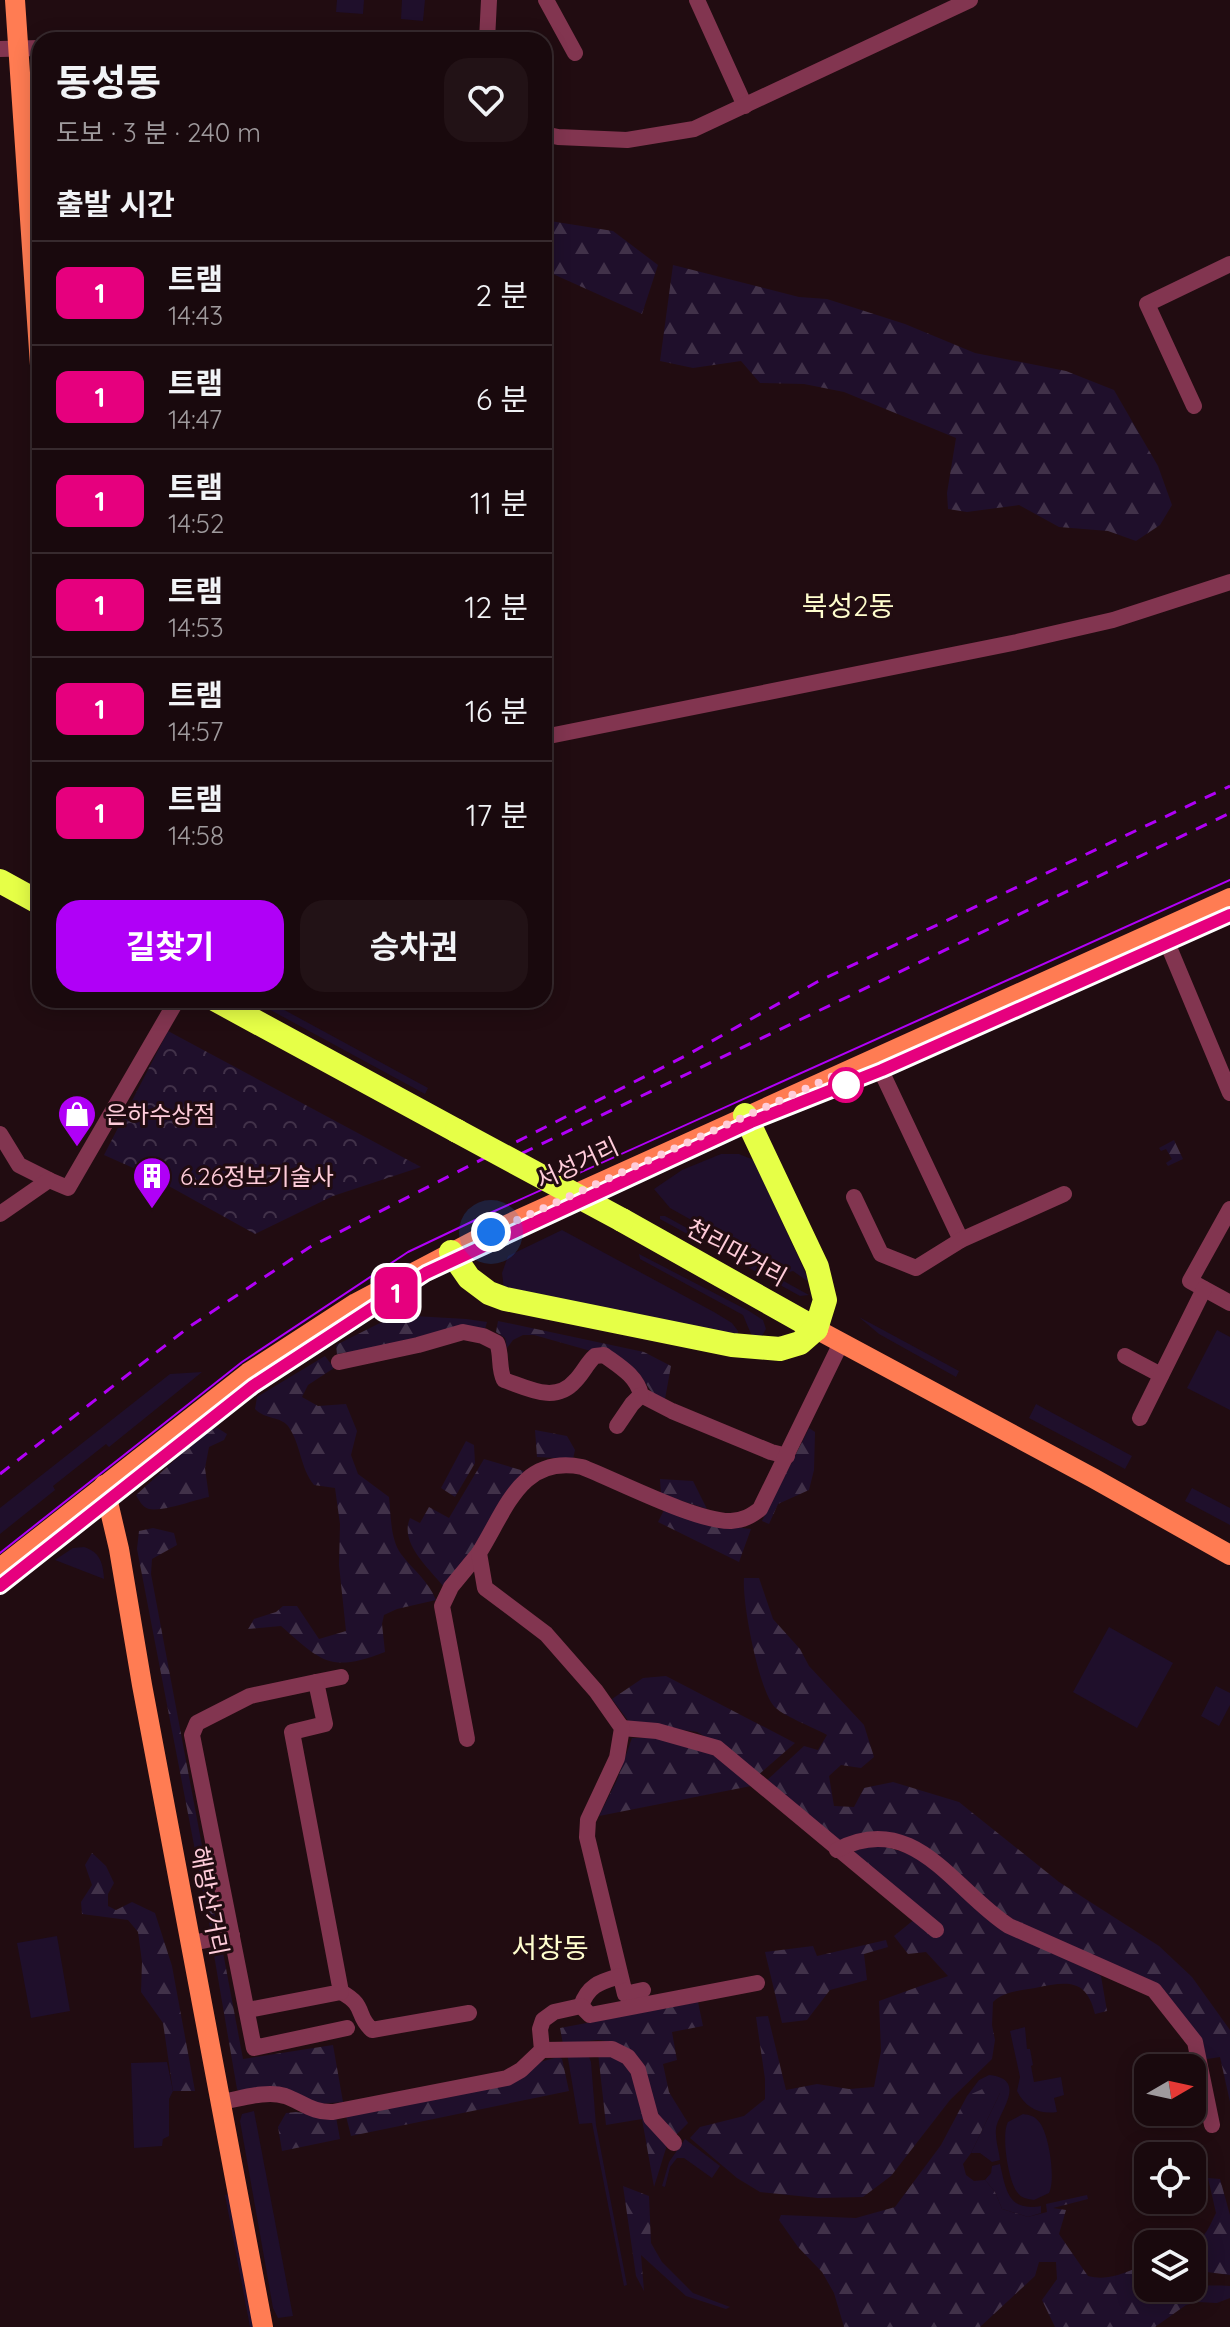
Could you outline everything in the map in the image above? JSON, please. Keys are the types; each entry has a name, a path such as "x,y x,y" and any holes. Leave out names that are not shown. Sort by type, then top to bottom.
{"highway":[{"path":"0,881 32,899"},
{"name":"천리마거리","path":"231,1008 816,1329"},
{"path":"451,1252 478,1286 521,1303 732,1345 780,1349 800,1343 816,1329 825,1300 817,1267 745,1115"}],"main road":[{"path":"15,0 10,49 32,281"},
{"name":"서성거리","path":"0,1568 248,1373 356,1303 451,1252 745,1115 1230,898"},
{"name":"천리마거리","path":"816,1329 1230,1555"},
{"name":"해방산거리","path":"104,1485 119,1549 263,2327"}],"street":[{"path":"487,32 489,0"},
{"path":"546,0 575,53"},
{"path":"697,0 745,106"},
{"path":"552,136 627,140 694,129 970,0"},
{"path":"10,49 32,48"},
{"path":"1194,406 1147,304 1230,264"},
{"path":"552,735 1031,639 1113,620 1230,582"},
{"path":"1161,928 1230,1093"},
{"path":"0,1134 19,1165 68,1188 172,1008"},
{"path":"875,1058 961,1240"},
{"path":"0,1214 49,1180"},
{"path":"854,1197 881,1254 916,1268 961,1240 1064,1194"},
{"path":"1230,1209 1190,1281 1230,1303"},
{"path":"1140,1418 1204,1289"},
{"path":"339,1362 463,1332 497,1343 499,1370 504,1380 549,1394 561,1393 595,1356 604,1355 633,1378 639,1385 641,1395"},
{"path":"467,1739 442,1614 445,1596 479,1553 525,1478 542,1468 561,1463 582,1467 708,1519 732,1521 749,1518 760,1509 841,1343"},
{"path":"1125,1356 1161,1375"},
{"path":"641,1395 672,1411 787,1456"},
{"path":"617,1426 641,1395"},
{"path":"479,1553 485,1588"},
{"path":"451,1587 485,1588 546,1634 596,1691 622,1728 617,1758 588,1820 587,1837 625,1994 643,1990"},
{"path":"341,1677 239,1700 193,1728 254,2048 347,2028"},
{"path":"316,1682 325,1724 292,1732 341,1992"},
{"path":"622,1728 657,1731 717,1748 936,1930"},
{"path":"837,1850 853,1842 880,1839 909,1845 935,1861 996,1918 1009,1926 1154,1990 1195,2042 1212,2125"},
{"path":"192,1943 232,1935"},
{"path":"581,2006 586,1993 596,1983 620,1976"},
{"path":"581,2006 590,2015 757,1983"},
{"path":"248,2010 341,1992 356,2000 366,2024 372,2030 469,2013"},
{"path":"542,2050 540,2029 543,2020 554,2012 581,2006"},
{"path":"221,2102 282,2095 314,2110 333,2112 507,2078 521,2070 542,2050 612,2049 628,2057 638,2070 651,2118 674,2143"}],"green space":[{"path":"337,0 364,0 363,14 336,12"},
{"path":"402,0 425,0 423,21 401,19"},
{"path":"552,221 613,231 658,265 642,314 552,274"},
{"path":"673,265 799,297 827,299 905,324 975,353 1066,371 1114,390 1158,466 1172,505 1160,525 1136,541 1108,531 1059,527 1019,505 967,512 948,509 947,493 956,438 844,392 804,384 760,383 741,361 693,368 660,361"},
{"path":"267,1008 281,1008 428,1088 425,1094"},
{"path":"168,1031 421,1167 333,1196 255,1234 149,1175 104,1155"},
{"path":"1174,1140 1183,1159 1168,1166 1166,1163 1172,1159 1166,1149 1161,1151 1159,1148"},
{"path":"721,1154 739,1154 754,1160 810,1283 793,1271 786,1273 670,1208 654,1189 682,1170"},
{"path":"660,1216 809,1295 800,1296 660,1219"},
{"path":"562,1230 714,1312 732,1323 738,1335 504,1289 502,1273 508,1256"},
{"path":"639,1254 763,1320 766,1329 762,1336 751,1334 743,1315 640,1259"},
{"path":"396,1315 487,1322 485,1329 337,1354 336,1345"},
{"path":"859,1317 959,1371 956,1377 879,1334"},
{"path":"498,1321 644,1352 671,1366 665,1399 653,1394 638,1372 614,1354 534,1335 523,1335 513,1340 507,1348 505,1338 496,1332"},
{"path":"1217,1330 1230,1337 1230,1410 1187,1388"},
{"path":"325,1356 334,1368 308,1385 302,1397 318,1406 346,1404 357,1431 351,1455 358,1474 389,1497 397,1548 436,1600 384,1615 385,1652 351,1662 317,1656 281,1626 248,1629 254,1619 276,1612 283,1606 297,1606 319,1639 346,1631 335,1488 314,1485 288,1426 255,1409 257,1397"},
{"path":"202,1372 109,1447 106,1444 53,1486 55,1490 0,1534 0,1508 170,1374"},
{"path":"1036,1404 1132,1456 1125,1469 1029,1418"},
{"path":"216,1427 227,1434 224,1440 209,1447 205,1468 209,1497 162,1509 149,1509 143,1505 136,1495 198,1439"},
{"path":"809,1428 815,1432 814,1470 809,1490 778,1504 769,1524 762,1521"},
{"path":"535,1430 567,1436 575,1450 573,1459 537,1457"},
{"path":"466,1441 474,1445 475,1463 455,1497 441,1488"},
{"path":"484,1459 524,1471 479,1543 443,1586 412,1546 408,1527 410,1518 420,1523 429,1507 449,1518"},
{"path":"660,1479 693,1481 707,1509 661,1494"},
{"path":"1192,1488 1230,1508 1230,1525 1185,1501"},
{"path":"664,1510 710,1524 751,1529 739,1562 658,1522"},
{"path":"153,1528 174,1533 177,1545 152,1559 151,1574 218,1931 211,1933 137,1549 139,1531"},
{"path":"84,1547 100,1559 104,1579 55,1560 73,1548"},
{"path":"744,1578 759,1578 773,1619 800,1649 809,1666 864,1725 874,1757 861,1768 841,1765 829,1776 834,1806 854,1807 864,1788 893,1782 959,1802 1059,1882 1159,1946 1192,1977 1230,2030 1230,2102 1220,2057 1207,2059 1159,1985 1010,1920 938,1855 832,1840 765,1782 804,1746 818,1750 827,1735 783,1713 767,1695 752,1643"},
{"path":"1109,1627 1173,1663 1137,1728 1073,1692"},
{"path":"666,1676 795,1743 757,1776 735,1754 697,1732 629,1722 612,1699 643,1678"},
{"path":"1216,1686 1230,1693 1230,1705 1219,1726 1201,1716"},
{"path":"632,1738 661,1738 718,1755 751,1786 599,1816 617,1780"},
{"path":"880,1845 919,1857 995,1925 1101,1976 1107,2011 1095,2014 1086,1993 1073,1985 1056,1984 1002,1996 993,2002 995,2040 992,2059 950,2100 891,2176 863,2197 818,2198 760,2192 737,2178 690,2138 700,2127 744,2116 765,2099 756,2017 768,2016 786,2090 817,2084 849,2089 874,2087 881,2051 879,2001 948,1976 926,1952 908,1954 894,1936 916,1918 855,1857 855,1849"},
{"path":"92,1853 106,1866 114,1883 108,1894 108,1906 116,1910 132,1902 155,1913 172,1966 195,2091 173,2091 163,2023 141,1992 142,1962 138,1932 128,1920 82,1914 81,1902 92,1885 85,1865"},
{"path":"57,1936 70,2011 31,2018 17,1943"},
{"path":"886,1940 888,1947 864,1954 867,1980 830,1990 807,2020 782,2023 765,1952 813,1946 817,1956"},
{"path":"222,1947 243,2059 333,2045 343,2102 319,2104 282,2087 240,2092 237,2089 213,1949"},
{"path":"698,2002 703,2026 672,2032 677,2060 663,2064 669,2092 688,2123 673,2138 659,2123 615,2042 598,2040 563,2044 560,2028"},
{"path":"1025,2027 1034,2082 1061,2077 1064,2095 1054,2098 1057,2112 1033,2109 1017,2091 1020,2077 1010,2031"},
{"path":"567,2053 588,2054 591,2062 596,2125 627,2285 624,2286 592,2123 579,2124"},
{"path":"598,2053 612,2054 625,2062 667,2145 654,2187 642,2119 606,2125"},
{"path":"558,2057 562,2059 569,2091 351,2136 346,2116"},
{"path":"167,2062 173,2091 169,2099 169,2136 163,2139 162,2146 134,2148 131,2063"},
{"path":"989,2075 1008,2083 1009,2090 996,2129 1000,2160 992,2162 980,2153 971,2153 1000,2093 967,2096 979,2080"},
{"path":"989,2086 1000,2093 963,2164 966,2175 974,2181 985,2180 995,2192 1002,2209 1028,2217 1047,2212 1046,2204 1087,2195 1088,2199 1053,2208 1066,2210 1059,2234 1088,2276 1111,2277 1134,2269 1134,2302 1198,2302 1186,2305 1155,2327 1055,2327 1042,2300 1057,2279 1056,2262 1039,2262 1035,2276 980,2327 844,2327 834,2293 822,2272 798,2247 779,2220 781,2215 856,2218 895,2207 941,2145 967,2096"},
{"path":"254,2111 293,2316 278,2318 273,2308 240,2121 242,2114"},
{"path":"286,2113 336,2117 340,2139 282,2151 278,2127"},
{"path":"1023,2114 1032,2116 1040,2123 1050,2158 1052,2178 1049,2193 1034,2200 1017,2192 1006,2157 1008,2122"},
{"path":"685,2139 720,2166 712,2178 684,2158 677,2158 670,2167 665,2187 662,2186 669,2162"},
{"path":"1000,2164 1010,2197 1022,2206 1041,2206 1041,2213 1028,2217 1002,2209 995,2192 985,2180 992,2166"},
{"path":"1208,2178 1220,2179 1230,2215 1230,2275 1206,2272 1206,2232 1216,2213"},
{"path":"623,2186 649,2196 651,2243 662,2262 693,2293 730,2307 726,2309 686,2296 641,2255 644,2291 636,2276"},
{"path":"232,2193 257,2327 250,2327 225,2195"},
{"path":"1206,2286 1230,2286 1230,2298 1217,2303 1198,2302 1206,2302"}],"tram line":[{"path":"0,1553 242,1362 408,1252 1230,880"},
{"path":"0,1586 253,1386 426,1273 751,1122 882,1070 1230,915"},
{"name":"1","path":"0,1586 253,1386 426,1273 751,1122 882,1070 1230,915"}],"railway":[{"path":"0,1474 189,1327 310,1247 687,1055 817,982 1230,786"},
{"path":"502,1163 1230,813"}],"place":[{"name":"은하수상점","path":"77,1148"},
{"name":"6.26정보기술사","path":"152,1210"}],"district":[{"name":"북성2동","path":"848,605"},
{"name":"서창동","path":"550,1947"}],"route":[{"path":"491,1232 849,1069 846,1085"}]}
